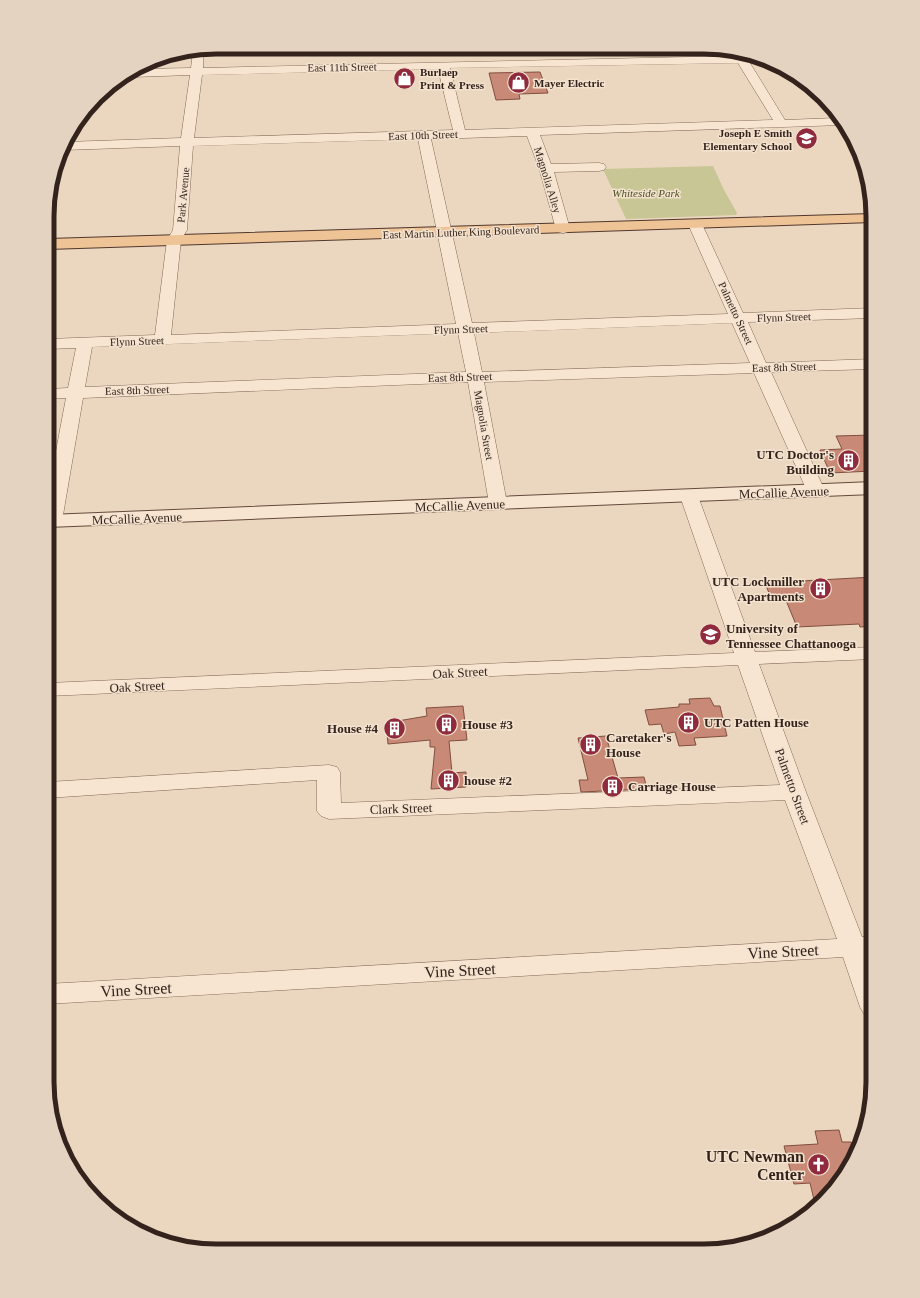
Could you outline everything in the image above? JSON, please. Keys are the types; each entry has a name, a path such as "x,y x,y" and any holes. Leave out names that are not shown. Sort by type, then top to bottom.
{"main road":[{"name":"East Martin Luther King Boulevard","path":"54,244 563,229 866,218"},
{"name":"McCallie Avenue","path":"54,521 866,488"}],"street":[{"name":"Park Avenue","path":"162,340 174,240 180,230 187,142 198,55"},
{"name":"East 11th Street","path":"142,73 598,62 732,56"},
{"path":"741,59 781,124"},
{"path":"443,65 460,134"},
{"name":"East 10th Street","path":"71,146 836,122"},
{"name":"Magnolia Alley","path":"532,131 546,168 563,229"},
{"name":"Magnolia Street","path":"424,135 475,377 498,503"},
{"path":"546,168 599,167"},
{"name":"Palmetto Street","path":"695,224 816,491"},
{"name":"Flynn Street","path":"54,344 866,313"},
{"path":"54,501 85,343"},
{"name":"East 8th Street","path":"54,394 475,377 866,364"},
{"name":"Palmetto Street","path":"689,496 794,792 863,946 866,964"},
{"name":"Oak Street","path":"54,690 866,653"},
{"name":"Clark Street","path":"54,790 329,772 329,811 794,792"},
{"name":"Vine Street","path":"54,994 863,946"}],"green space":[{"name":"Whiteside Park","path":"713,166 737,213 736,215 626,219 603,169"}],"building":[{"name":"Mayer Electric","path":"540,72 548,93 519,94 520,99 496,100 489,73"},
{"name":"UTC Doctor's Building","path":"866,435 866,471 830,473 820,450 842,449 836,436"},
{"path":"866,577 866,627 860,627 859,624 797,627 785,598 771,598 765,583"},
{"name":"UTC Patten House","path":"710,698 714,706 720,706 727,736 694,738 696,745 679,746 675,732 664,734 661,724 649,725 645,710 679,707 679,704 690,704 689,699"},
{"path":"463,706 467,740 449,741 452,773 466,772 466,787 431,789 435,747 430,747 430,740 388,744 386,723 427,716 426,708"},
{"path":"606,736 618,778 644,777 647,789 581,792 579,780 588,780 578,738"},
{"name":"UTC Newman Center","path":"839,1130 842,1142 851,1142 852,1147 839,1172 826,1189 814,1200 810,1183 794,1184 784,1146 818,1144 815,1131"}],"place":[{"name":"Burlaep Print & Press","path":"404,78"},
{"name":"Mayer Electric","path":"518,83"},
{"name":"Joseph E Smith Elementary School","path":"807,139"},
{"name":"UTC Doctor's Building","path":"849,461"},
{"name":"UTC Lockmiller Apartments","path":"820,588"},
{"name":"University of Tennessee Chattanooga","path":"710,635"},
{"name":"UTC Patten House","path":"689,722"},
{"name":"House #3","path":"446,724"},
{"name":"House #4","path":"394,728"},
{"name":"Caretaker's House","path":"590,744"},
{"name":"house #2","path":"449,780"},
{"name":"Carriage House","path":"613,786"},
{"name":"UTC Newman Center","path":"819,1165"}]}
